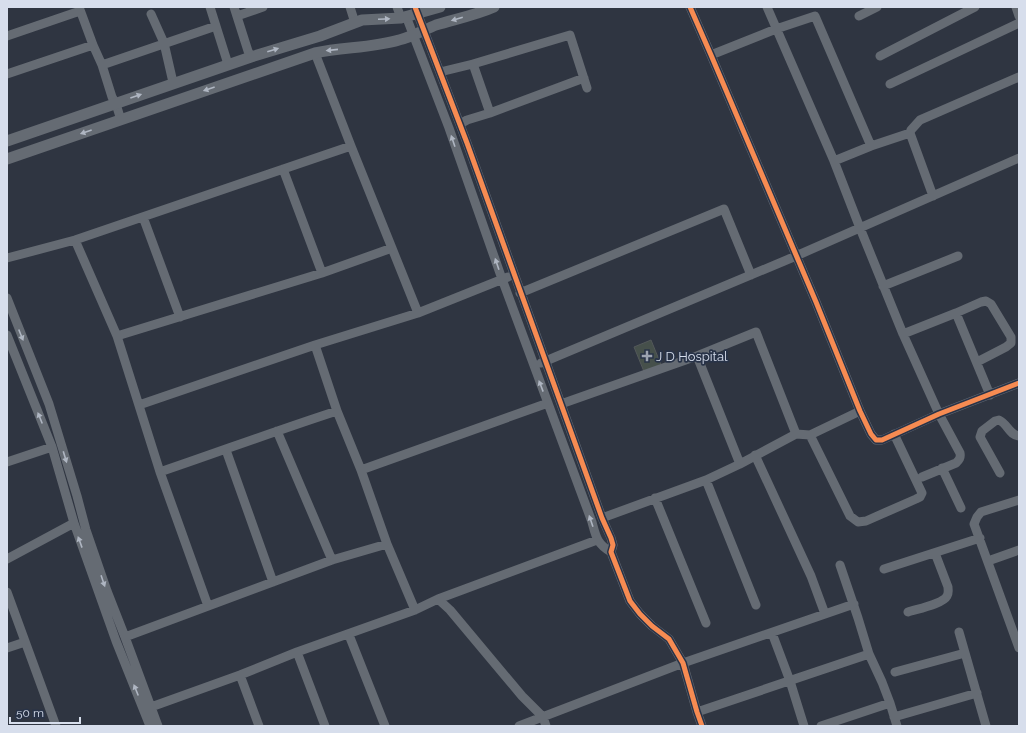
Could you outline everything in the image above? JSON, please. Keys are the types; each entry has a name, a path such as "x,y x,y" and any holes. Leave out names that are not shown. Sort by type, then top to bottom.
{"street":[{"path":"210,7 228,65"},
{"path":"251,57 236,11 263,7"},
{"path":"350,7 355,23"},
{"path":"397,7 410,13 418,33 449,128 502,279 592,522 597,540 611,552 630,600 640,614 652,626 669,639 683,663 702,726"},
{"path":"7,141 251,57 320,36 362,20 440,7"},
{"path":"7,159 315,53 332,49 371,46 400,40 453,20 483,12 494,7"},
{"path":"690,7 816,302 860,411 871,434 876,440 882,440 939,414 1019,383"},
{"path":"767,7 834,161 903,334 939,414 960,453 961,457 956,463 922,477"},
{"path":"859,16 877,7"},
{"path":"880,56 975,7"},
{"path":"1016,7 1019,16"},
{"path":"7,36 80,9 102,65 121,120"},
{"path":"151,14 164,43 174,83"},
{"path":"711,55 776,28 815,16 870,146"},
{"path":"890,84 1019,23"},
{"path":"102,65 216,26"},
{"path":"418,33 440,72 460,124 560,404 602,518 611,538 613,545 611,552"},
{"path":"440,72 473,64 570,35 587,88"},
{"path":"7,74 93,45"},
{"path":"315,53 418,313"},
{"path":"473,64 490,113"},
{"path":"834,161 870,146 910,133 920,120 1019,77"},
{"path":"460,124 467,120 584,78"},
{"path":"910,133 934,196"},
{"path":"7,258 75,240 351,146"},
{"path":"534,366 796,256 1019,158"},
{"path":"283,169 322,273"},
{"path":"520,293 724,209 751,275"},
{"path":"143,217 180,317"},
{"path":"75,240 117,336 160,472 208,606"},
{"path":"117,336 322,273 392,248"},
{"path":"883,286 958,256"},
{"path":"139,405 315,345 418,313 514,274"},
{"path":"7,298 49,404 86,530 107,591 158,726"},
{"path":"903,334 986,301 991,304 1011,337 1011,343 977,362"},
{"path":"956,313 990,395"},
{"path":"560,404 697,356 756,332 796,434"},
{"path":"7,335 52,448 74,523 116,641 150,726"},
{"path":"315,345 337,410 361,470 387,544 415,610"},
{"path":"697,356 740,464"},
{"path":"361,470 548,404"},
{"path":"160,472 337,410"},
{"path":"602,518 706,480 740,464 796,434 810,435 860,411"},
{"path":"1000,473 980,437 982,431 995,421 999,420 1005,424 1013,435 1019,436"},
{"path":"277,431 332,560"},
{"path":"810,435 850,516 858,522 866,521 916,500 922,493 894,434"},
{"path":"7,462 52,448"},
{"path":"226,450 273,582"},
{"path":"756,455 811,576 825,614"},
{"path":"942,468 961,508"},
{"path":"706,480 756,605"},
{"path":"655,498 706,624"},
{"path":"1019,500 981,512 974,524 1019,648"},
{"path":"7,559 74,523"},
{"path":"884,569 980,538"},
{"path":"152,708 240,676 297,652 349,635 415,610 438,599 597,540"},
{"path":"125,637 332,560 387,544"},
{"path":"988,562 1019,550"},
{"path":"908,612 942,602 947,598 949,592 948,587 935,553"},
{"path":"840,565 854,604 869,654 882,682 896,721 977,693"},
{"path":"7,592 56,726"},
{"path":"438,599 450,610 544,722"},
{"path":"519,726 544,722 683,663 854,604"},
{"path":"959,632 986,726"},
{"path":"772,633 790,681 804,726"},
{"path":"349,635 384,726"},
{"path":"7,648 25,642"},
{"path":"297,652 325,726"},
{"path":"895,672 965,653"},
{"path":"697,712 869,654"},
{"path":"240,676 259,726"},
{"path":"821,726 890,704"}],"building":[{"path":"651,340 662,367 645,374 634,347"}],"cycle path":[{"path":"415,7 467,143 602,518 611,538 613,545 611,552 630,601 652,626 669,639 683,663 702,726"},
{"path":"690,7 816,302 860,411 871,434 876,440 882,440 939,414 1019,383"}],"place":[{"name":"J D Hospital","path":"647,356"}]}
